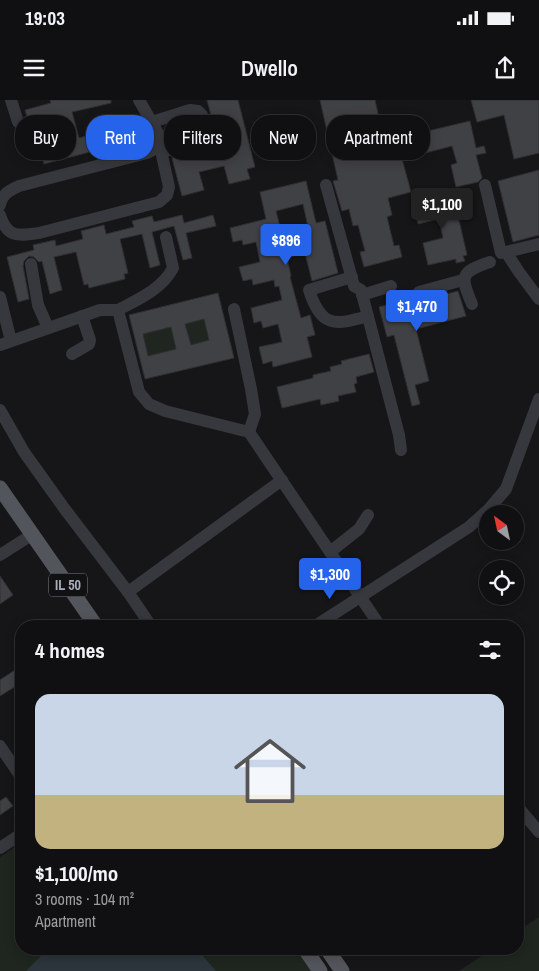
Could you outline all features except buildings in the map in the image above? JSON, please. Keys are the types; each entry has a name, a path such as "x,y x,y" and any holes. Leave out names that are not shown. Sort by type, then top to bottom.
{"main road":[{"name":"IL 50","path":"3,498 33,534 92,620"},
{"path":"309,955 320,971"},
{"path":"331,955 342,971"}],"street":[{"path":"11,100 16,115"},
{"path":"139,100 148,115"},
{"path":"0,205 1,199 6,193 19,186 160,149 197,143 204,139 206,135 202,115 197,105 190,110 154,121"},
{"path":"0,215 2,222 11,234 20,236 159,202 167,195 169,187 160,149 159,136 154,126"},
{"path":"326,185 354,286 361,290 399,436 400,450"},
{"path":"485,185 501,253"},
{"path":"0,297 6,343 100,310 118,310 152,291 168,278 173,268 166,237"},
{"path":"539,244 506,252 539,299"},
{"path":"472,304 463,280 465,275 471,270 490,262"},
{"path":"31,264 38,305 48,328"},
{"path":"352,277 309,290 313,301 320,313 329,321 341,323 368,316"},
{"path":"419,292 463,280"},
{"path":"362,295 391,286"},
{"path":"234,309 255,414 249,432"},
{"path":"118,310 139,392 149,404 165,411 249,432 376,620"},
{"path":"72,354 89,344 90,340 82,316"},
{"path":"324,620 469,527 489,510 506,489 539,398"},
{"path":"0,410 24,452 147,620"},
{"path":"128,592 282,480"},
{"path":"330,552 359,529 368,515"},
{"path":"3,551 33,534"},
{"path":"0,746 15,768"},
{"path":"524,814 539,832"},
{"path":"0,848 15,838"}],"shaded area":[{"path":"204,319 209,340 191,345 185,324"},
{"path":"171,327 176,349 148,356 143,334"},
{"path":"15,847 15,955 303,955 315,971 0,971 0,857"},
{"path":"539,917 539,971 459,971 483,955 524,955 524,927"},
{"path":"42,955 200,955 216,971 26,971"}]}
